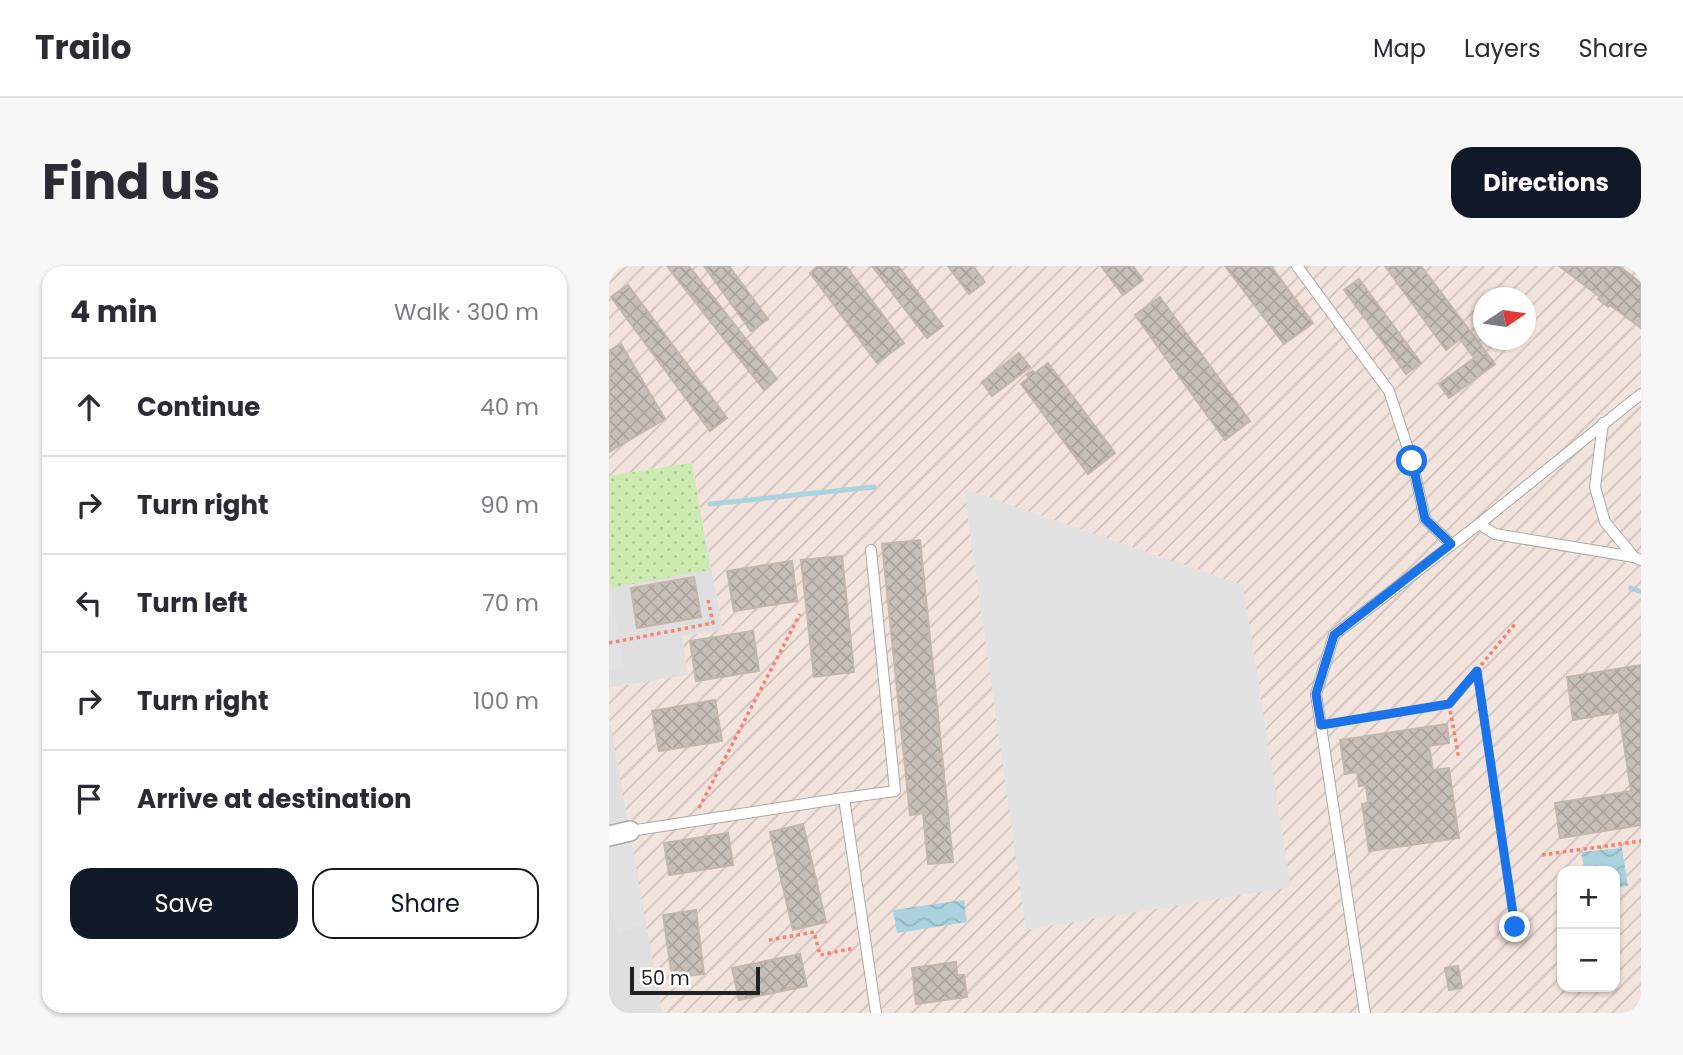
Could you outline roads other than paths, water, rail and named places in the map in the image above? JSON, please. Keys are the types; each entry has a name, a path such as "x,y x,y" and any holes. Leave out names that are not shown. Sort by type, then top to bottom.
{"street":[{"path":"609,836 630,831"}],"lane":[{"path":"1297,266 1389,391 1412,461 1425,519 1451,544"},
{"path":"1365,1013 1316,694 1334,635 1479,524 1641,394"},
{"path":"1603,423 1595,487 1605,522 1638,559"},
{"path":"1479,524 1495,534 1638,559"},
{"path":"630,831 895,791 871,550"},
{"path":"844,798 876,1013"}],"water":[{"path":"1622,848 1628,886 1620,887 1620,866 1584,866 1581,852"},
{"path":"964,900 967,922 897,933 893,910"}],"waterway":[{"path":"710,504 874,487"},
{"path":"1631,588 1641,592"}]}
